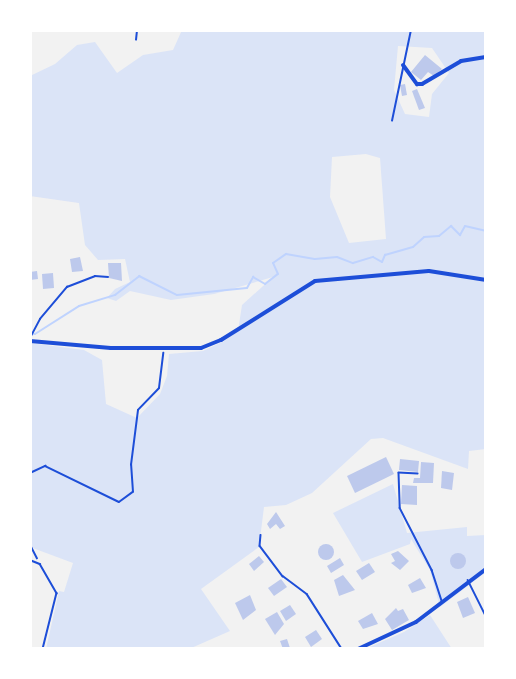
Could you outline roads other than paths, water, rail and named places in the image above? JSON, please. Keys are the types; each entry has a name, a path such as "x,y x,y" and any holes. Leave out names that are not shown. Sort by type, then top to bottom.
{"street":[{"path":"404,65 414,81 422,84 461,61 486,57"},
{"path":"30,338 163,350 212,345 305,285 327,278 429,271 486,280"},
{"path":"358,649 415,623 468,580 486,569"}],"lane":[{"path":"392,121 411,30"},
{"path":"30,338 67,287 94,276 108,276"},
{"path":"418,474 399,473 399,501 408,529 432,570 442,601"},
{"path":"261,535 261,546 283,576 307,594 342,649"},
{"path":"30,560 40,564 57,593 43,649"},
{"path":"468,580 486,616"}],"waterway":[{"path":"30,333 35,334 79,306 115,295 139,276 177,295 247,288 253,277 265,284 278,274 273,263 286,254 315,259 337,257 353,263 373,257 382,262 385,255 413,247 424,237 439,236 451,226 460,235 465,226 486,231"}]}
